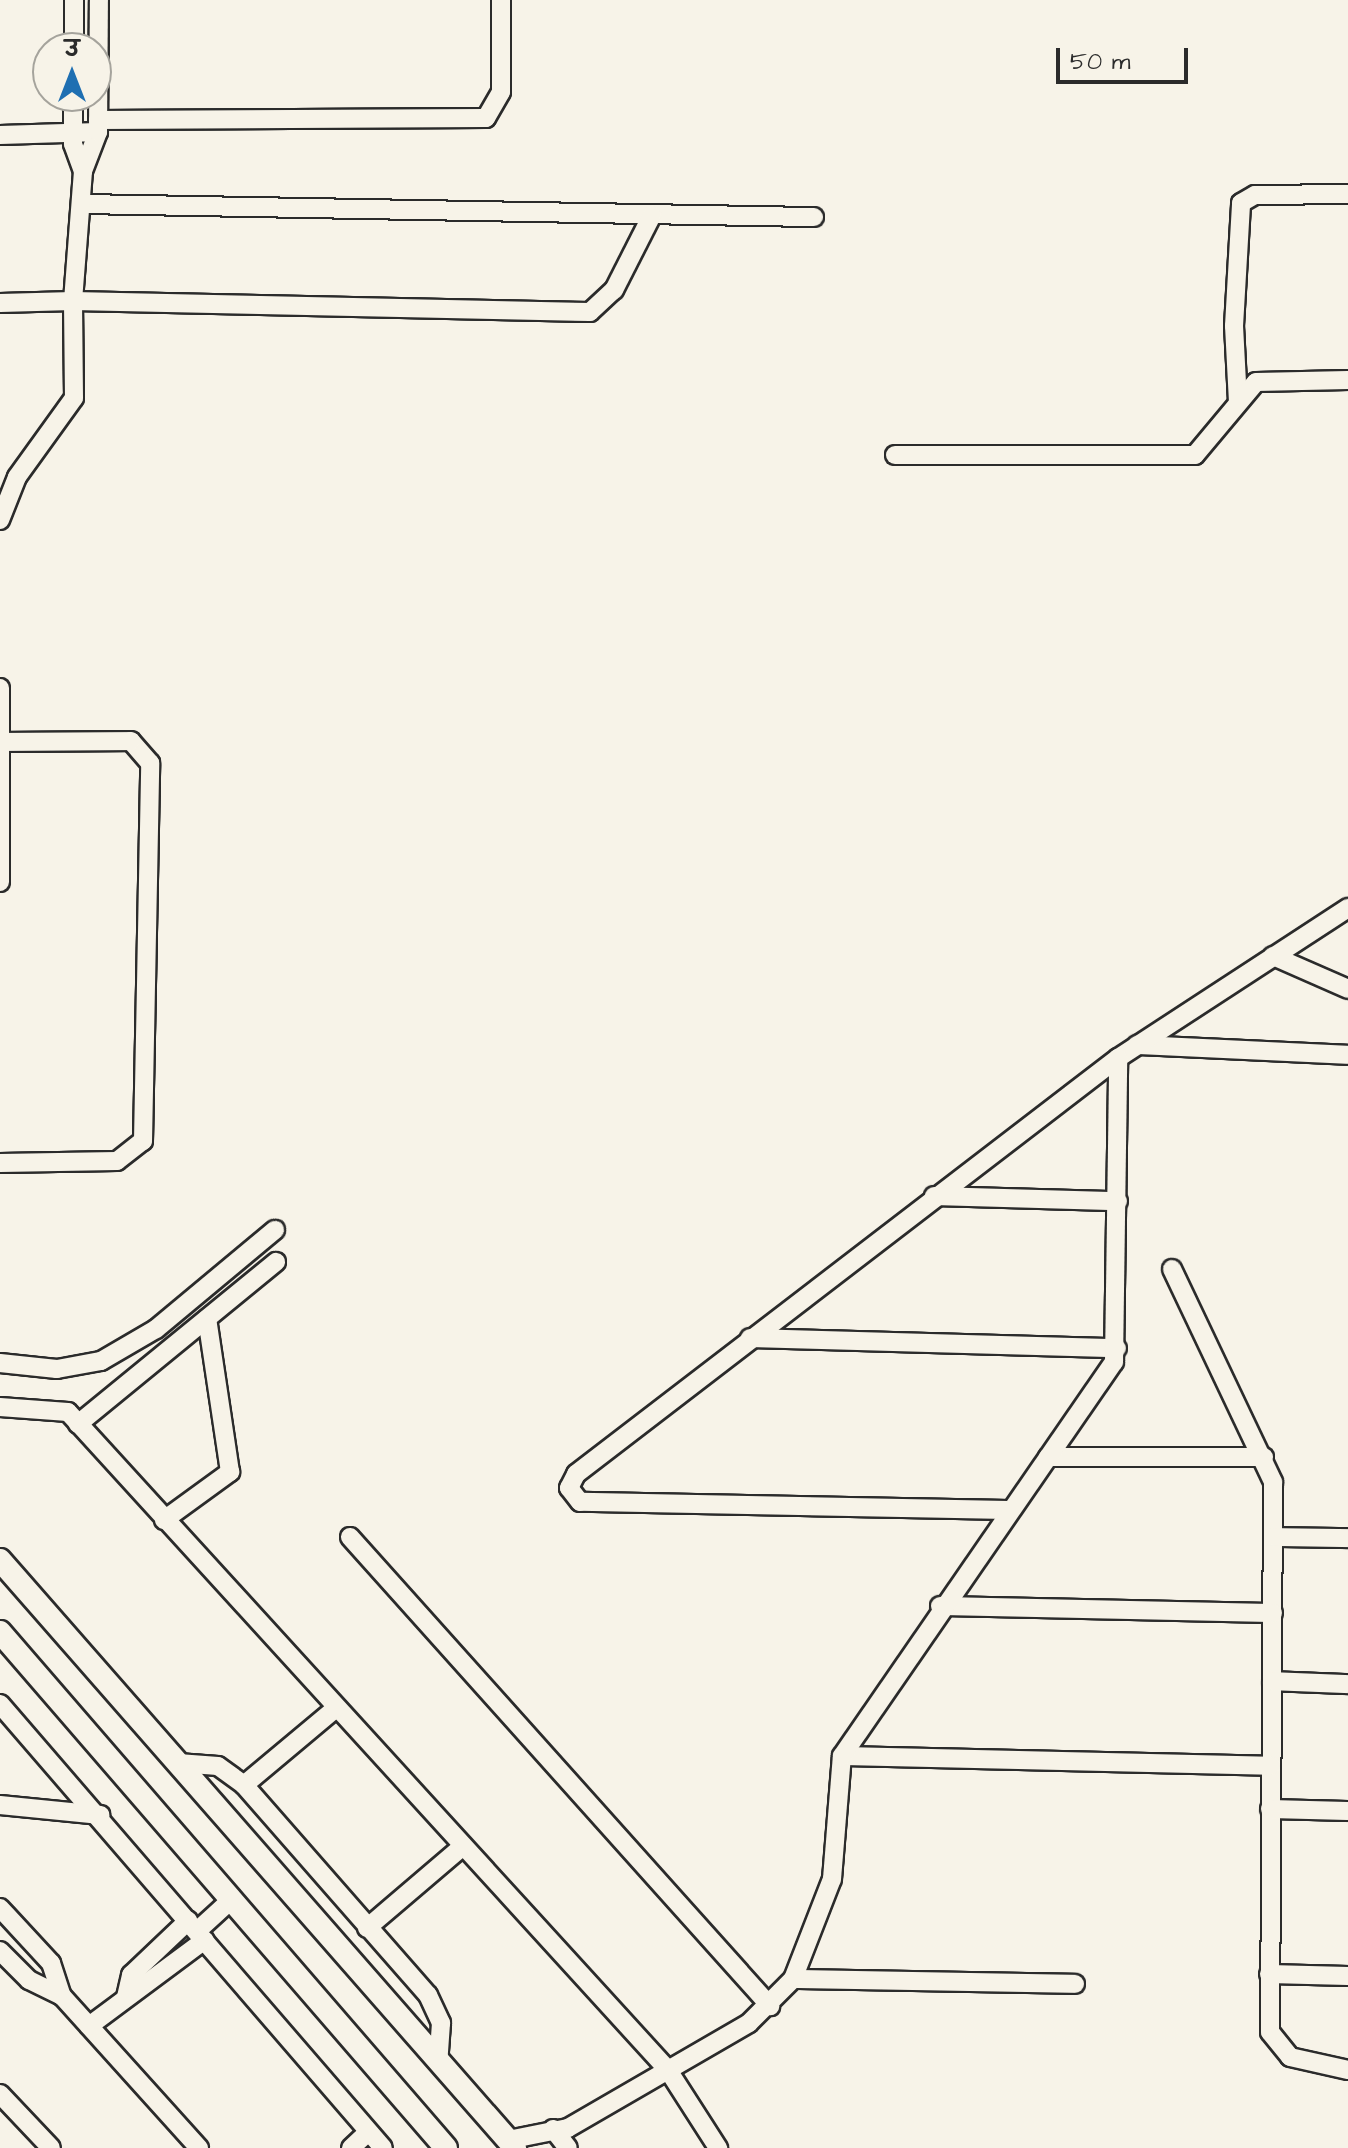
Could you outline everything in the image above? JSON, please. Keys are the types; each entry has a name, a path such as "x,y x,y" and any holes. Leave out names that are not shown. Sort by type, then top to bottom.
{"main road":[{"path":"2,1568 178,1763 512,2144"},
{"path":"0,1632 446,2148"}],"street":[{"path":"74,0 74,32"},
{"path":"0,520 17,477 69,412 73,301 83,171 98,126 99,0"},
{"path":"0,135 71,133 98,126 486,118 501,92 501,0"},
{"path":"72,112 71,133 83,171"},
{"path":"1238,402 1241,203 1255,195 1348,194"},
{"path":"81,204 814,217"},
{"path":"0,303 73,301 590,312 614,290 652,215"},
{"path":"895,455 1167,459 1210,444 1238,402 1266,379 1348,380"},
{"path":"0,688 0,882"},
{"path":"0,1163 117,1161 143,1141 150,763 131,741 1,742"},
{"path":"1008,1510 572,1499 576,1474 934,1196 1118,1058 1348,908"},
{"path":"1273,956 1348,989"},
{"path":"1137,1045 1348,1055"},
{"path":"512,2144 553,2129 568,2128 668,2070 770,2006 793,1979 832,1879 842,1756 940,1606 1107,1379 1117,1348 1118,1058"},
{"path":"934,1196 1118,1201"},
{"path":"0,1363 57,1369 101,1361 156,1329 275,1230"},
{"path":"78,1424 276,1262"},
{"path":"1172,1269 1264,1457 1274,1537 1270,2032 1280,2052 1348,2070"},
{"path":"164,1520 230,1472 207,1319"},
{"path":"750,1338 1117,1348"},
{"path":"0,1407 68,1412 335,1709 668,2070 718,2148"},
{"path":"1048,1457 1264,1457"},
{"path":"350,1537 770,2006"},
{"path":"1274,1537 1348,1538"},
{"path":"940,1606 1273,1613"},
{"path":"1272,1681 1348,1684"},
{"path":"0,1704 101,1815 382,2148"},
{"path":"244,1785 335,1709"},
{"path":"842,1756 1271,1766"},
{"path":"178,1763 218,1766 244,1785 434,2005 443,2040 438,2062"},
{"path":"0,1805 101,1815"},
{"path":"1270,1809 1348,1811"},
{"path":"367,1928 462,1847"},
{"path":"89,2026 126,1997 145,1991 197,1931 231,1900"},
{"path":"0,1908 51,1963 62,1996"},
{"path":"0,1951 29,1980 62,1996 199,2148"},
{"path":"1269,1974 1348,1976"},
{"path":"793,1979 1075,1984"},
{"path":"0,2094 51,2148"},
{"path":"553,2129 568,2148"},
{"path":"351,2148 368,2132"}]}
